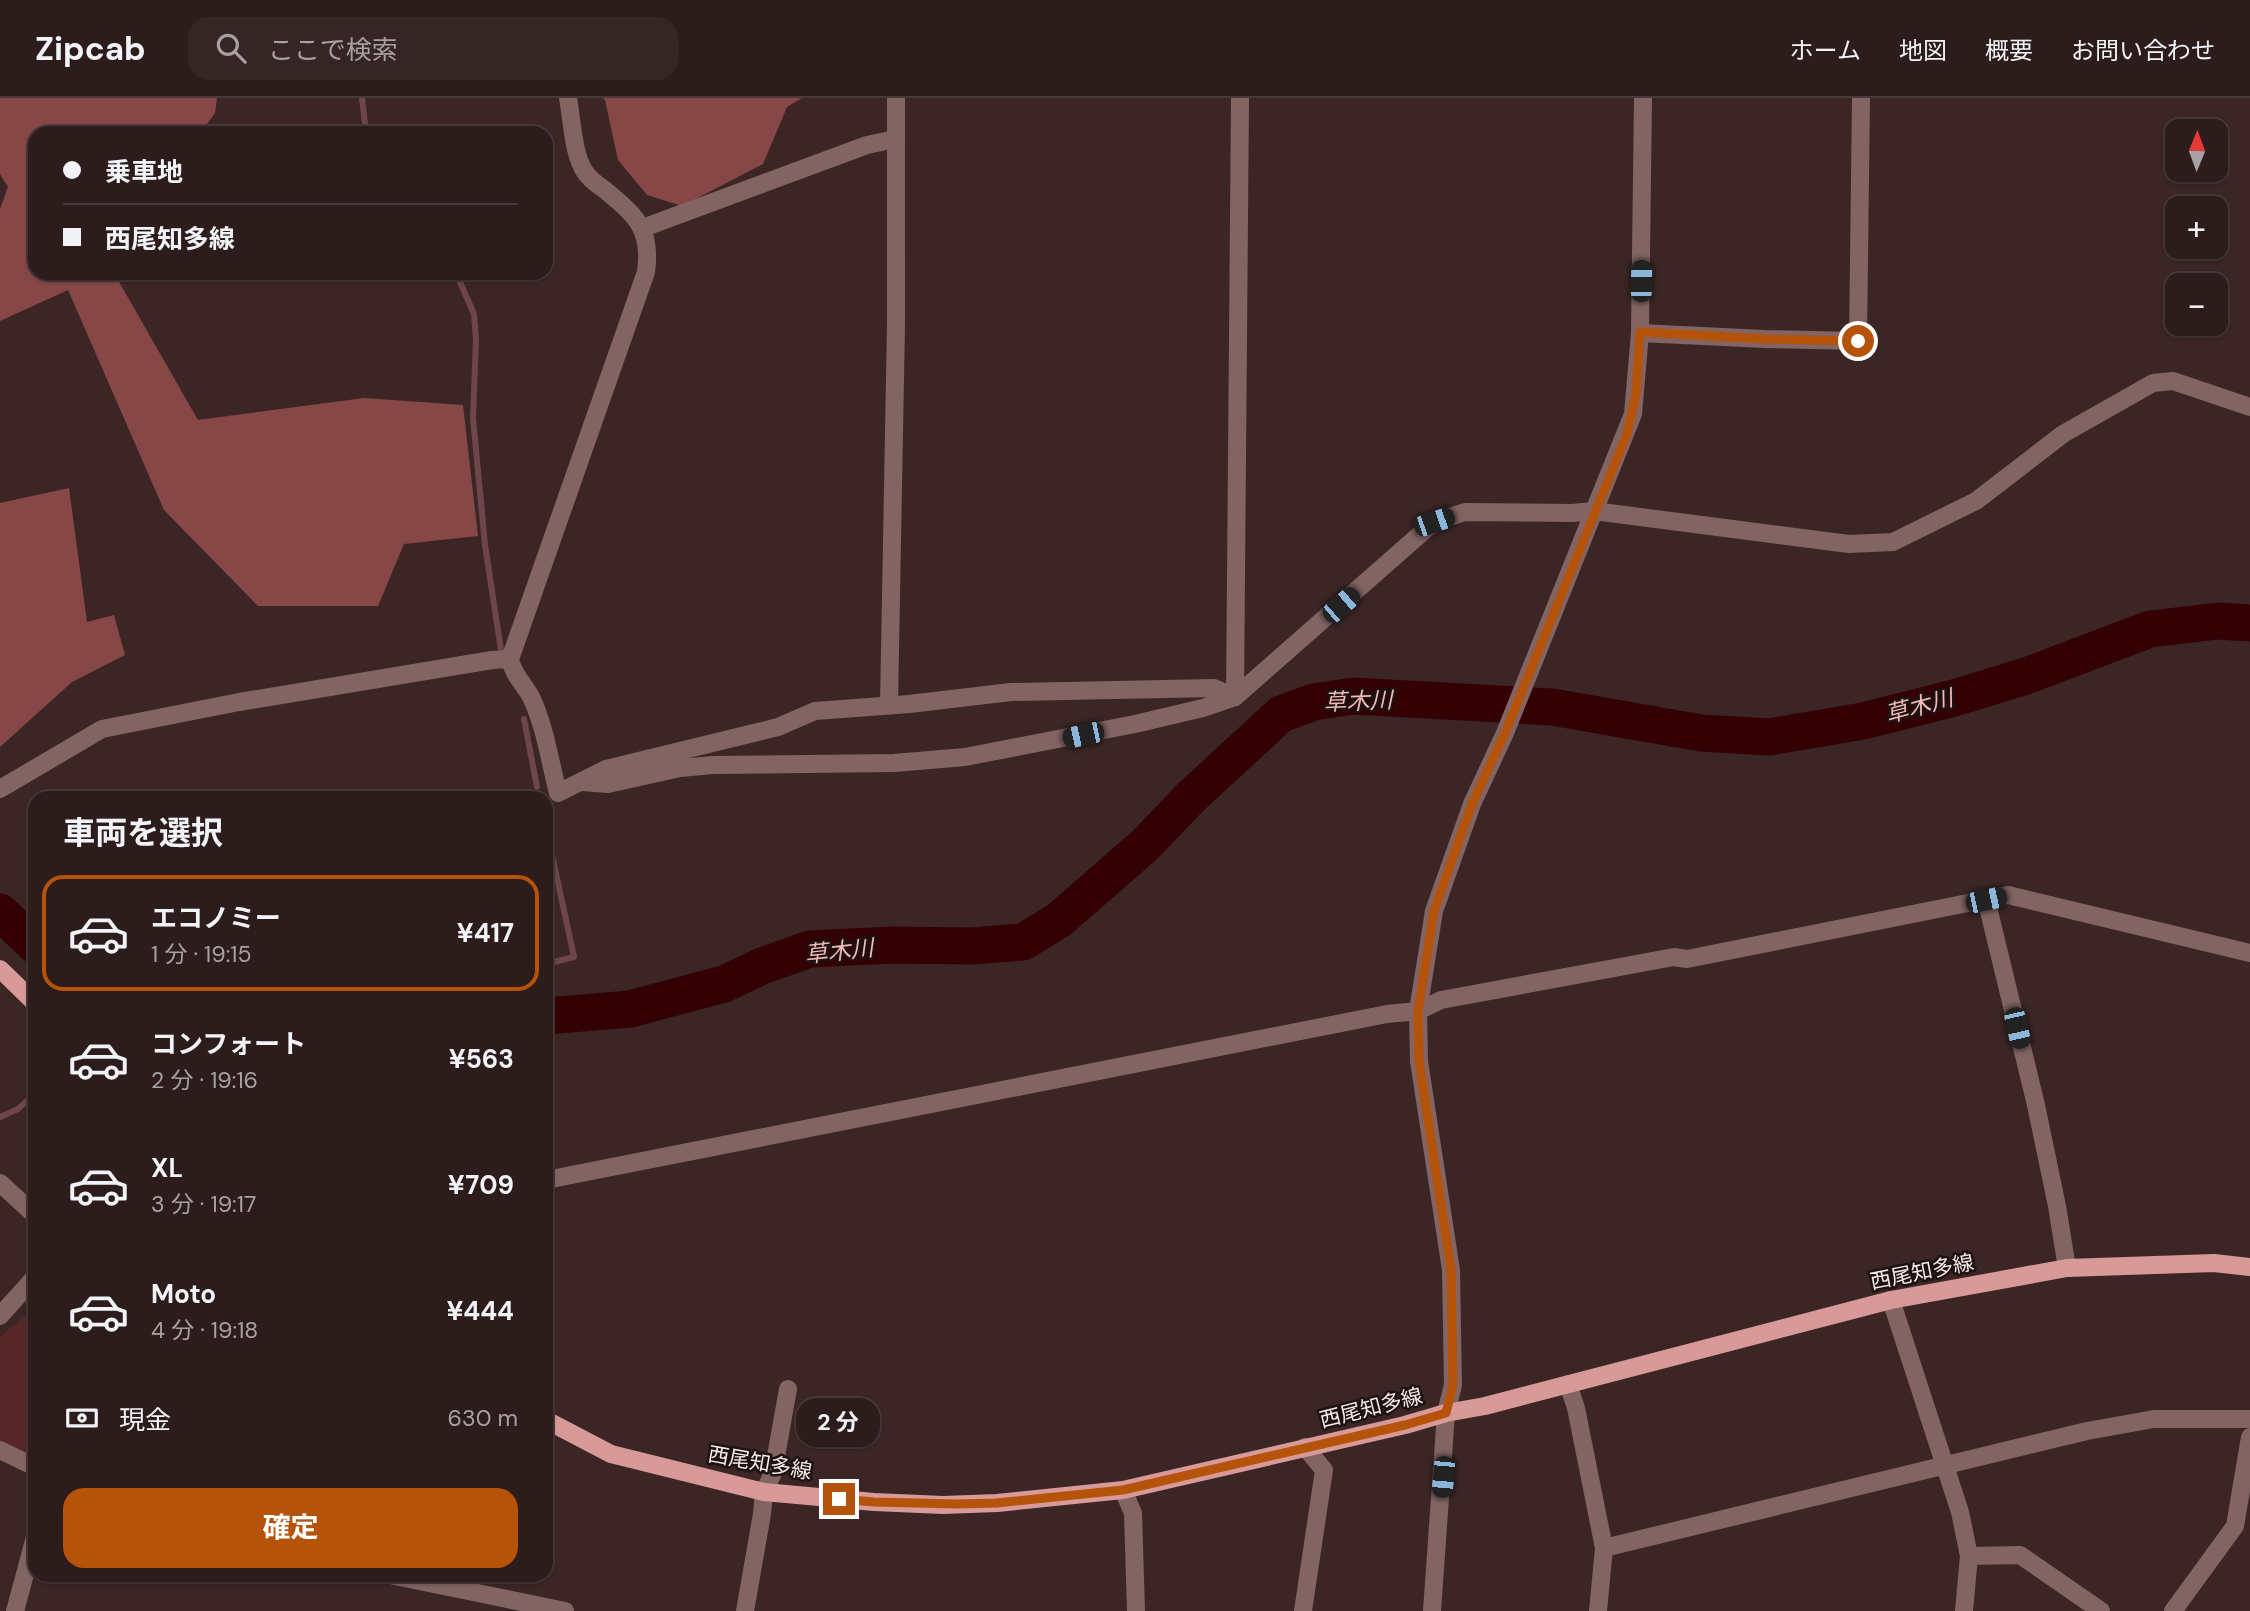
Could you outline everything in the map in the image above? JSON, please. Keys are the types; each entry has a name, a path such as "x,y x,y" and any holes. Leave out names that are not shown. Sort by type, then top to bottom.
{"main road":[{"path":"0,969 28,996"},
{"name":"西尾知多線","path":"553,1424 611,1454 764,1492 864,1502 943,1505 996,1503 1123,1490 1485,1406 1891,1300 2067,1268 2214,1264 2250,1267"}],"street":[{"path":"568,98 579,159 584,171 625,207 643,228 648,248 646,272 510,659 511,666 531,697 558,793 606,769 778,727 816,711 1011,692 1214,688 1235,698"},
{"path":"888,705 896,324 896,98"},
{"path":"1235,698 1240,98"},
{"path":"1432,1611 1446,1413 1453,1385 1451,1270 1419,1061 1418,1011 1434,911 1472,804 1524,686 1633,414 1640,332 1643,98"},
{"path":"1640,332 1858,341 1861,98"},
{"path":"643,228 867,145 895,139"},
{"path":"583,782 608,784 680,768 713,765 894,763 965,757 1203,708 1235,698 1434,522 1465,512 1594,511 1849,544 1893,542 1976,501 2063,434 2153,383 2173,381 2250,407"},
{"path":"0,789 102,729 239,702 510,659"},
{"path":"553,1179 1387,1014 1418,1011 1441,1000 1674,957 1687,958 2008,895 2250,953"},
{"path":"1986,900 2038,1118 2067,1268"},
{"path":"0,1183 28,1208"},
{"path":"0,1316 28,1285"},
{"path":"1891,1300 1960,1512 1969,1556 1964,1611"},
{"path":"1568,1384 1576,1408 1604,1548 1598,1611"},
{"path":"745,1611 764,1492 773,1472 788,1389"},
{"path":"1604,1548 2087,1431 2154,1419 2250,1419"},
{"path":"2173,1611 2242,1530 2250,1437"},
{"path":"1303,1611 1324,1470 1305,1447"},
{"path":"0,1450 28,1464"},
{"path":"1123,1490 1133,1513 1136,1611"},
{"path":"1969,1556 2020,1555 2101,1611"},
{"path":"15,1611 28,1563"},
{"path":"424,1582 565,1611"}],"shaded area":[{"path":"0,98 217,98 215,113 205,126 28,126 28,280 118,280 198,420 364,398 463,405 478,536 404,544 378,606 258,606 164,510 68,290 0,321 0,209 8,187 0,174"},
{"path":"603,98 802,98 787,107 763,164 682,206 647,195 618,160"},
{"path":"69,488 87,622 114,615 125,655 72,682 0,747 0,503"},
{"path":"28,1313 28,1464 0,1450 0,1337"}],"waterway":[{"path":"362,98 365,126"},
{"path":"459,280 474,314 476,340 473,418 485,545 501,650"},
{"name":"草木川","path":"553,1015 630,1009 724,984 762,966 810,949 893,945 971,946 1023,942 1059,920 1145,845 1190,798 1281,714 1314,702 1353,696 1552,707 1701,733 1769,737 1863,721 1954,698 2026,676 2150,629 2218,621 2250,623"},
{"path":"524,719 537,787"},
{"path":"553,860 574,957 553,962"},
{"name":"草木川","path":"0,912 28,938"},
{"path":"0,1117 18,1109 28,1100"}],"route":[{"path":"839,1499 943,1505 996,1503 1123,1490 1405,1425 1446,1413 1453,1385 1451,1270 1419,1061 1418,1011 1434,911 1472,804 1505,733 1627,434 1636,394 1640,332 1858,341"}]}
